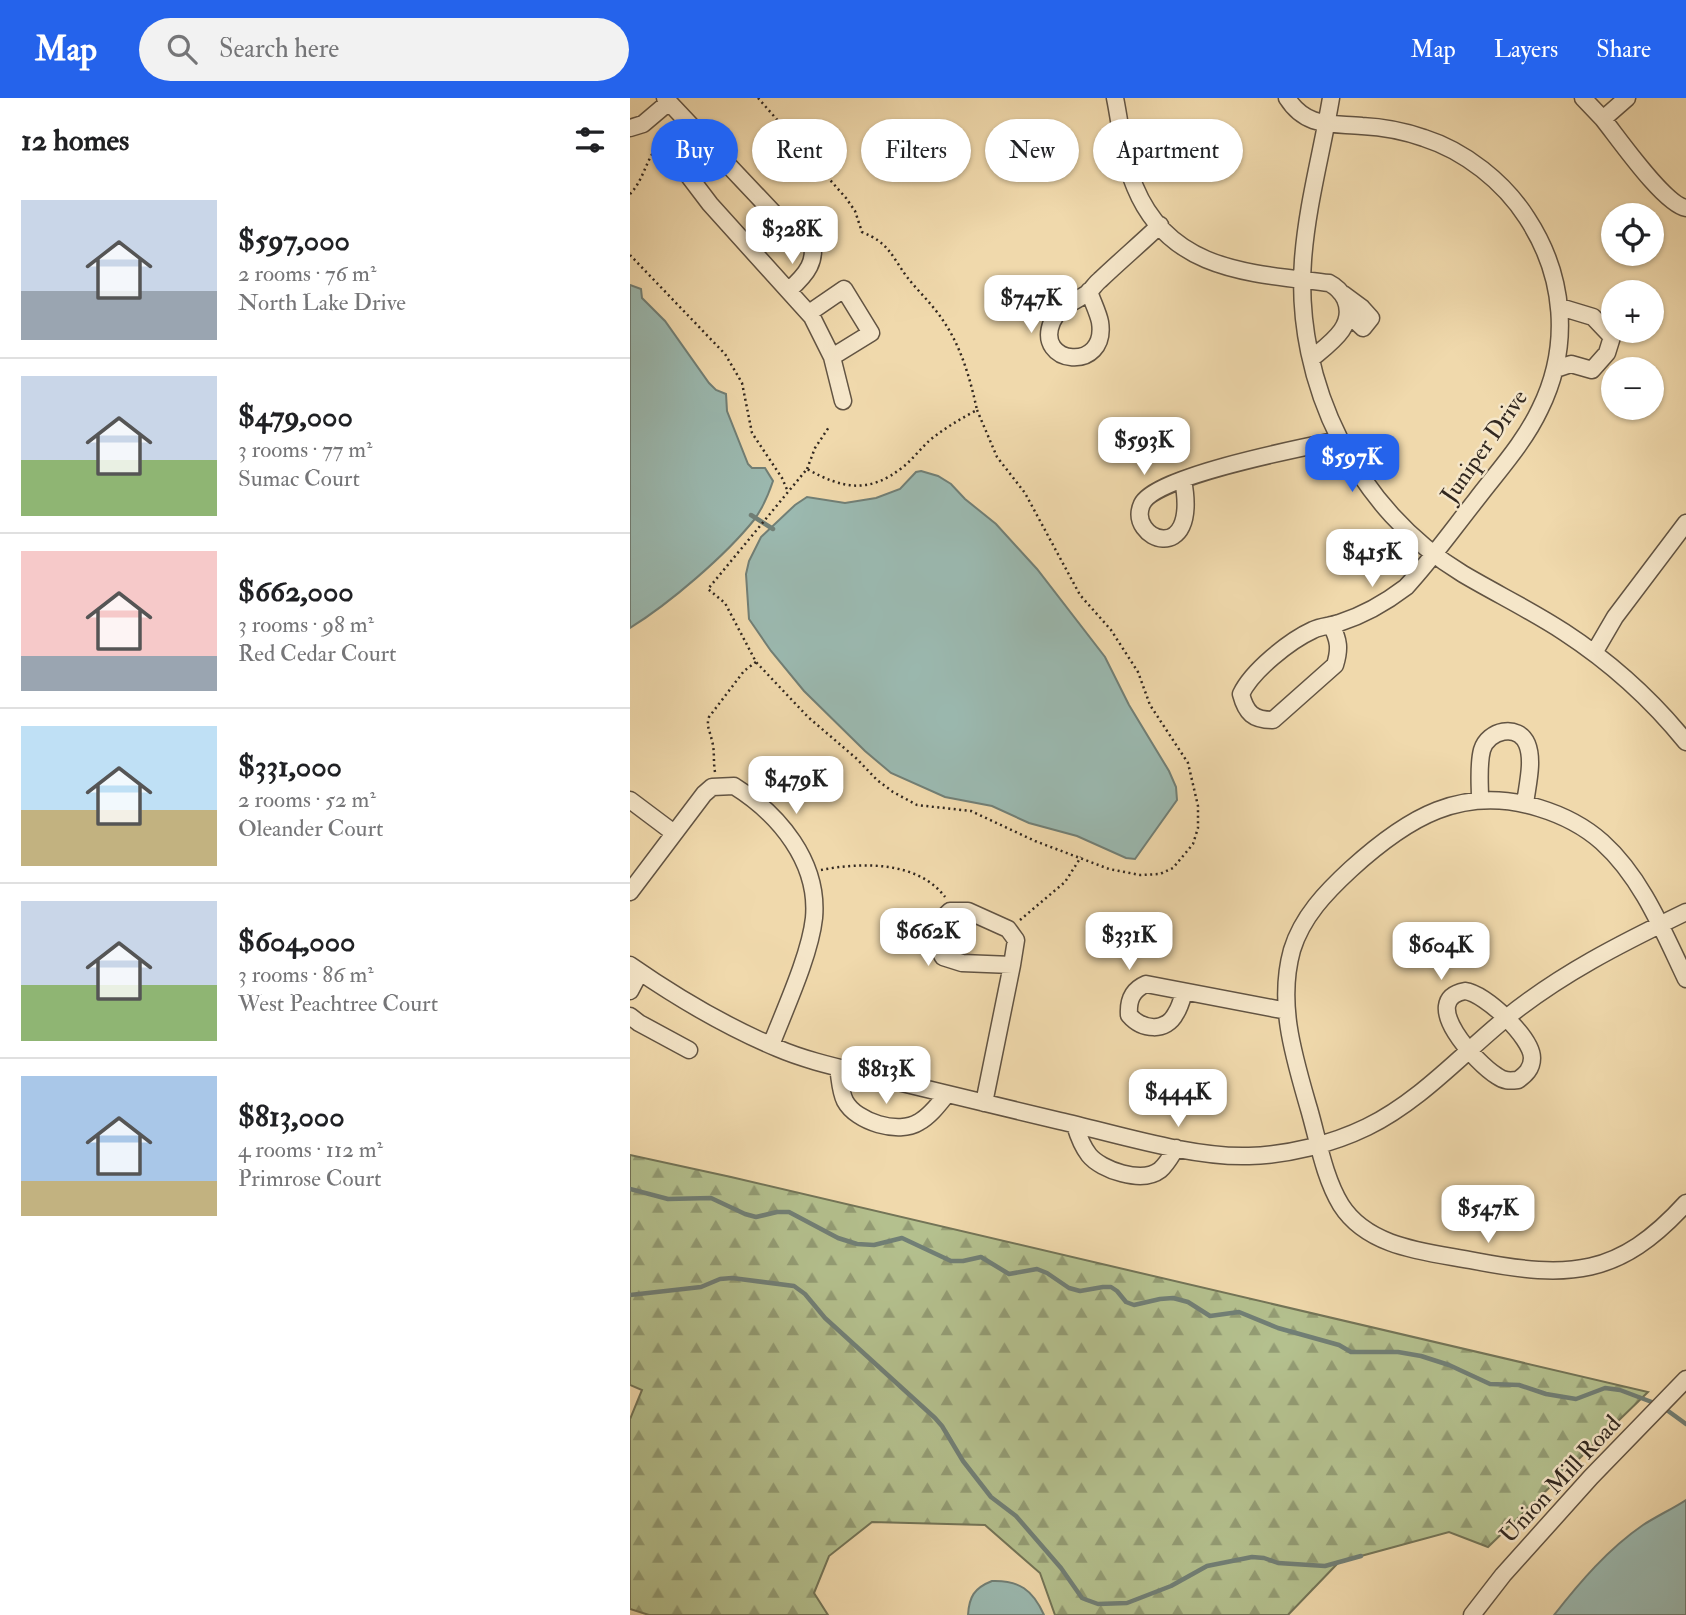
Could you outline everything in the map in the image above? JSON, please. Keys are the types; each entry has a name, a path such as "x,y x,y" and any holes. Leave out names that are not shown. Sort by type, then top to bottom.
{"street":[{"path":"1115,98 1134,185 1151,216 1160,225 1193,253 1210,262 1245,273 1329,283 1362,307 1371,318 1363,328 1348,314"},
{"path":"1287,98 1295,110 1326,125"},
{"path":"1331,98 1306,231 1303,280 1304,318 1311,359 1323,402 1339,440 1378,499 1416,540 1462,573 1594,653 1656,707 1686,742"},
{"path":"1583,98 1649,177 1678,206 1686,208"},
{"path":"1603,119 1627,98"},
{"path":"630,128 643,124 667,100 685,119"},
{"name":"Juniper Drive","path":"1326,125 1364,126 1418,136 1444,146 1479,166 1510,196 1535,229 1552,268 1560,307 1560,348 1545,400 1528,430 1416,576 1394,596 1362,614 1314,629 1288,645 1247,682 1241,694 1245,709 1260,720 1273,720 1335,665 1339,652 1338,639 1331,625"},
{"path":"738,175 784,224 810,237 815,250 813,262 802,279 789,290"},
{"path":"693,182 809,313 832,357 843,401"},
{"path":"1089,291 1160,225"},
{"path":"809,313 844,289 871,333 832,357"},
{"path":"1311,359 1340,334 1346,325 1348,314 1343,294"},
{"path":"1556,369 1571,364 1592,370 1607,354 1612,337 1593,317 1560,307"},
{"path":"1183,480 1245,460 1339,440"},
{"path":"1594,653 1615,617 1686,523"},
{"path":"1480,799 1482,750 1487,741 1504,731 1515,732 1523,737 1529,753 1525,804"},
{"path":"630,892 704,794 717,787 734,786 766,810 787,832 803,858 814,902 811,934 771,1045"},
{"path":"1686,979 1633,877 1600,840 1568,819 1525,804 1510,800 1480,799 1448,806 1409,824 1373,850 1324,895 1300,929 1293,947 1286,984 1287,1011 1295,1059 1328,1176 1340,1203 1350,1216 1369,1232 1411,1248 1513,1269 1555,1271 1595,1265 1631,1252 1655,1235 1686,1203"},
{"path":"630,800 674,833"},
{"path":"984,1103 1012,965 1016,940 1008,929 968,911 950,911 938,921 934,939 943,957 962,963 1012,965"},
{"path":"630,991 635,968 721,1022 771,1045 838,1068 1176,1148 1248,1157 1279,1154 1319,1144 1359,1130 1395,1111 1506,1018 1576,968 1686,912"},
{"path":"1184,992 1287,1011"},
{"path":"1457,992 1475,992 1506,1018 1531,1050 1532,1059 1525,1074 1517,1080 1507,1081 1498,1077 1469,1050 1448,1017 1446,1006 1449,998 1457,992"},
{"path":"630,1016 689,1050"},
{"path":"838,1068 844,1099 851,1110 863,1118 890,1126 917,1124 928,1116 947,1094"},
{"path":"1075,1125 1089,1156 1099,1164 1125,1173 1151,1175 1160,1170 1176,1148"},
{"name":"Union Mill Road","path":"1472,1615 1503,1575 1686,1379"}],"path":[{"path":"758,98 846,198 855,211 862,232 880,239 891,251 906,276 943,321 966,367 976,410 998,457 1025,493 1080,595 1111,631 1138,673 1150,705 1188,763 1198,806 1198,828 1193,844 1173,867 1160,874 1140,875 1109,869 1035,841 971,811 918,804 893,792 808,716 756,662 725,603 708,589 807,469 815,449 829,427"},
{"path":"630,194 651,156"},
{"path":"630,255 725,354 742,383 752,433 782,478 788,492"},
{"path":"807,469 822,478 848,486 881,482 904,466 952,423 976,410"},
{"path":"717,787 712,759 713,744 707,724 709,717 744,671 756,662"},
{"path":"1008,929 1065,882 1081,857"},
{"path":"808,873 853,866 897,869 919,876 938,888 956,911"}],"green space":[{"path":"630,1155 1648,1392 1488,1547 1449,1532 1339,1562 1288,1615 1055,1615 1040,1573 985,1525 872,1522 829,1556 814,1593 828,1615 649,1615 630,1609 630,1419 642,1390 630,1385"}],"water":[{"path":"630,285 641,289 642,298 665,321 709,383 726,394 727,411 748,464 752,468 765,468 773,481 757,516 728,549 679,592 630,628"},
{"path":"916,472 938,476 951,484 996,524 1037,569 1105,657 1129,705 1169,771 1176,787 1177,800 1135,859 1126,858 1077,836 1029,823 992,806 945,797 891,773 804,691 749,619 746,574 749,561 761,537 795,505 807,497 845,503 876,498 900,489"},
{"path":"1686,1500 1686,1615 1554,1615 1606,1555 1643,1525"},
{"path":"992,1581 1010,1582 1024,1588 1035,1599 1044,1615 968,1615 974,1594"}],"waterway":[{"path":"751,515 773,529"},
{"path":"630,1189 668,1199 711,1198 756,1217 789,1212 838,1238 857,1244 874,1245 902,1238 951,1261 981,1257 1009,1274 1037,1269 1069,1288 1080,1291 1111,1287 1126,1302 1134,1305 1173,1298 1188,1302 1210,1316 1239,1312 1278,1328 1339,1345 1351,1352 1398,1352 1421,1356 1449,1365 1490,1384 1519,1385 1546,1394 1576,1399 1605,1388 1620,1390 1657,1404"},
{"path":"630,1295 701,1287 720,1279 732,1278 794,1286 805,1294 825,1318 935,1418 991,1497 1016,1516 1061,1568 1082,1598 1098,1604 1127,1603 1171,1586 1207,1566 1252,1557 1278,1563 1325,1566 1361,1556"},
{"path":"1664,1408 1686,1424"}]}
